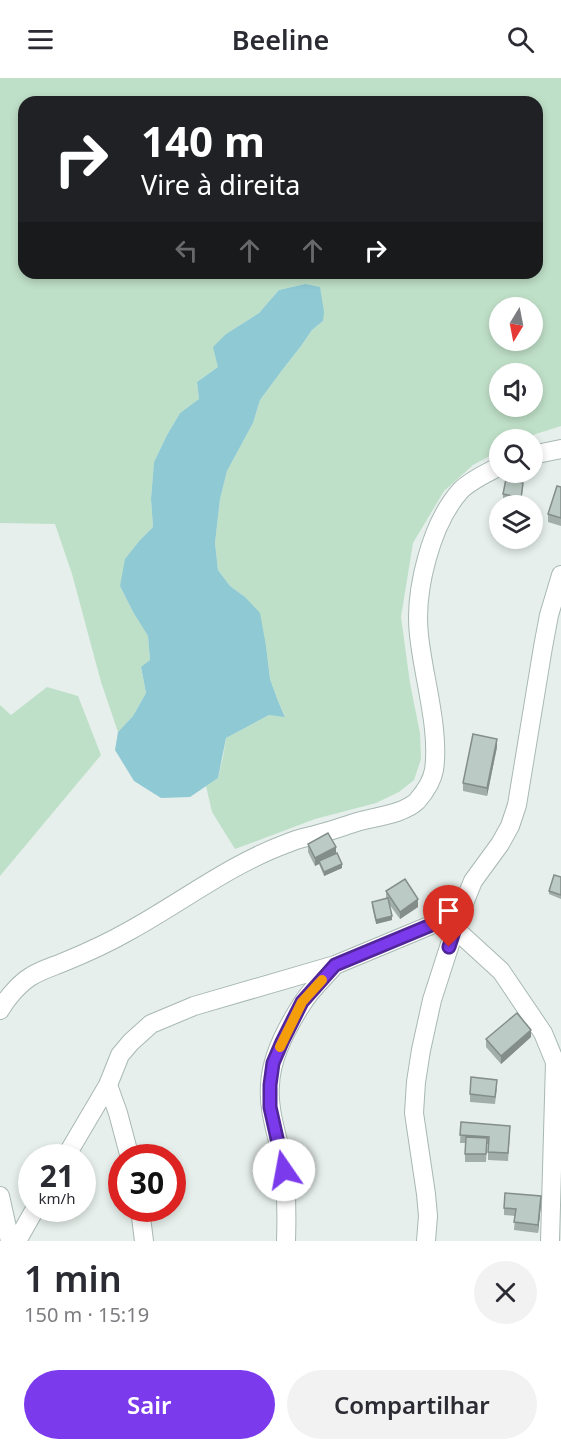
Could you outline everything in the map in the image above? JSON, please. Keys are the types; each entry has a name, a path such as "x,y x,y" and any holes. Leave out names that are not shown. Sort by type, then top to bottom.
{"street":[{"path":"543,453 561,449"},
{"path":"0,1010 28,978 111,941 211,880 262,853 290,842 398,812 416,803 427,788 434,772 435,754 418,633 418,605 423,573 441,520 462,489 489,472"},
{"path":"426,1241 428,1216 426,1194 414,1113 421,1050 432,1000 457,921 473,882 500,844 510,826 517,805 549,615 561,575"},
{"path":"73,1144 108,1085 120,1055 151,1024 194,1006 335,965 457,921"},
{"path":"457,921 501,971 543,1034 555,1062 550,1241"},
{"path":"286,1241 288,1206 282,1157 270,1107 273,1063 302,1002 335,965"},
{"path":"108,1085 126,1144"},
{"path":"0,1196 10,1241"},
{"path":"17,1241 28,1222"},
{"path":"142,1222 144,1241"}],"green space":[{"path":"0,78 561,78 561,426 543,432 543,429 489,429 489,456 473,465 444,491 413,543 401,617 420,733 421,759 414,780 399,792 376,803 315,819 235,849 212,812 206,786 218,778 226,738 269,715 285,716 270,679 266,646 245,597 230,586 218,570 215,543 220,499 227,471 253,423 260,400 312,330 323,321 305,284 279,290 259,313 226,334 218,367 197,382 199,399 180,413 154,462 151,499 153,527 141,539 120,586 148,636 150,660 141,668 146,693 133,716 118,732 101,682 72,574 55,524 0,523"},
{"path":"47,687 78,696 101,755 0,876 0,705 11,715"}],"water":[{"path":"305,284 320,287 323,321 312,330 260,400 253,423 227,471 220,499 215,543 218,570 230,586 245,597 260,613 270,679 285,717 269,715 226,738 218,778 190,797 161,798 134,781 115,750 118,732 133,716 146,693 141,667 150,660 148,636 120,586 125,559 153,527 151,499 154,462 180,413 199,399 197,382 218,367 213,347 226,334 259,313 279,290"}],"building":[{"path":"505,483 523,483 521,495 503,494"},
{"path":"557,486 561,487 561,518 548,514"},
{"path":"473,734 497,739 487,788 463,783"},
{"path":"328,833 336,847 315,858 308,844"},
{"path":"337,853 342,864 324,872 319,861"},
{"path":"554,875 561,877 561,895 549,891"},
{"path":"405,879 418,899 400,912 386,891"},
{"path":"388,898 392,916 376,920 372,902"},
{"path":"517,1013 531,1030 501,1056 486,1039"},
{"path":"471,1077 497,1080 495,1097 470,1094"},
{"path":"461,1122 510,1126 508,1153 488,1152 489,1137 460,1135"},
{"path":"466,1137 487,1138 486,1154 465,1154"},
{"path":"505,1193 541,1196 538,1225 514,1222 516,1209 504,1208"}],"slow traffic":[{"path":"280,1047 302,1002 322,980"}],"route":[{"path":"284,1170 270,1107 270,1085 273,1063 302,1002 335,965 460,913 449,947"}]}
